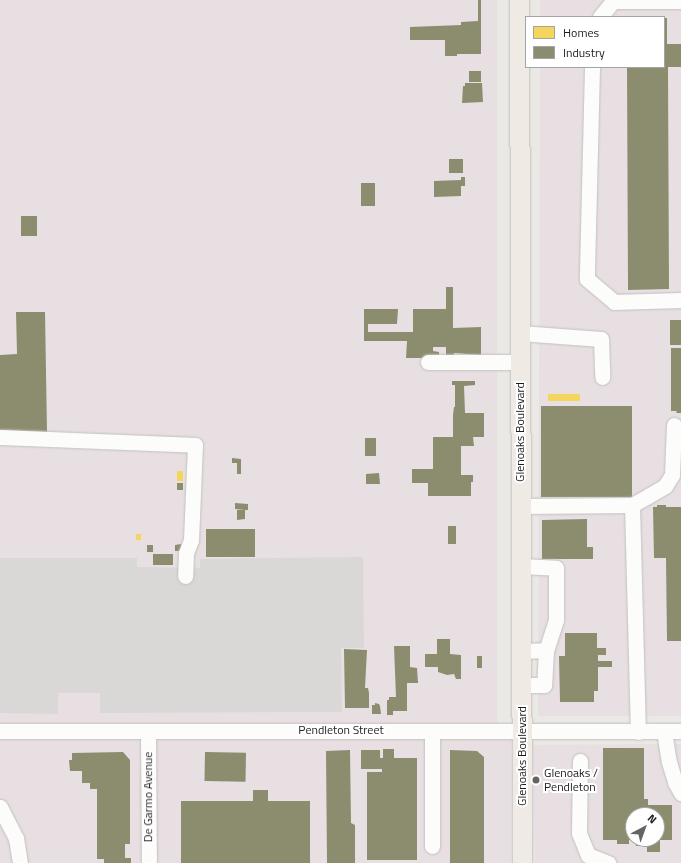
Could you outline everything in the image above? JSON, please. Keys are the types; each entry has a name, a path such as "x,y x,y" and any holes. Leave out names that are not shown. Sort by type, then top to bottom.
{"main road":[{"name":"Glenoaks Boulevard","path":"519,0 522,863"}],"street":[{"path":"601,16 613,2 681,1"},
{"path":"592,68 587,279 614,302 681,300"},
{"path":"520,333 601,339 602,377"},
{"path":"428,362 520,362"},
{"path":"521,506 632,505 665,486 672,475 674,425"},
{"path":"0,437 195,445 191,540 186,553 185,576"},
{"path":"632,505 638,732"},
{"path":"521,566 556,568 556,620 546,650 544,685 521,686"},
{"path":"521,651 546,650"},
{"name":"Pendleton Street","path":"0,731 681,731"},
{"name":"De Garmo Avenue","path":"148,731 149,863"},
{"path":"432,731 432,846"},
{"path":"664,731 669,762 675,782 681,793"},
{"path":"580,761 579,833 588,855 608,863"},
{"path":"0,807 16,838 20,863"}],"shaded area":[{"path":"0,0 497,0 497,728 0,728"},
{"path":"540,0 681,0 681,716 538,716 540,68 665,68 665,16 540,16"},
{"path":"363,557 364,648 341,648 342,712 100,713 100,693 58,693 58,714 0,713 0,558 137,558 137,567 200,568 200,559"},
{"path":"0,734 145,734 145,863 0,863"},
{"path":"152,735 511,735 511,863 152,863"},
{"path":"681,744 681,863 535,863 533,745"}],"building: Homes":[{"path":"548,394 580,394 580,401 548,401"},
{"path":"177,471 183,471 183,481 177,481"},
{"path":"136,534 141,534 141,540 136,540"}],"building: Industry":[{"path":"478,0 481,0 481,54 457,54 457,56 445,56 445,40 410,40 410,27 461,25 461,22 478,21"},
{"path":"665,18 667,18 667,44 681,44 681,67 668,67 669,289 628,290 627,68 665,68"},
{"path":"469,71 481,71 481,82 469,82"},
{"path":"465,83 482,83 483,102 462,103 463,86 465,86"},
{"path":"449,159 463,159 463,173 449,173"},
{"path":"461,177 465,177 465,186 461,186 461,196 434,197 434,181 461,180"},
{"path":"361,183 375,183 375,206 361,206"},
{"path":"21,216 37,216 37,236 21,236"},
{"path":"446,287 453,287 453,328 481,327 481,355 454,353 454,357 446,357 446,347 433,347 433,351 439,352 439,358 406,358 407,341 364,341 364,309 398,309 397,324 368,324 368,332 413,332 413,309 446,309"},
{"path":"16,312 45,312 47,432 0,432 0,355 17,354"},
{"path":"670,320 681,320 681,345 670,345"},
{"path":"671,348 681,348 681,413 671,411"},
{"path":"452,381 475,381 475,385 464,386 465,413 484,413 484,437 473,437 474,446 461,446 461,475 473,475 473,482 471,482 471,496 428,496 428,483 412,483 412,469 433,469 433,437 453,437 455,385 452,385"},
{"path":"541,406 632,406 632,497 541,497"},
{"path":"365,438 376,438 376,456 365,456"},
{"path":"232,458 241,459 241,474 237,474 237,463 232,463"},
{"path":"379,473 380,484 366,484 366,474"},
{"path":"177,483 183,483 183,490 177,490"},
{"path":"235,503 248,504 248,510 235,509"},
{"path":"657,505 666,505 666,507 681,507 681,641 667,641 666,558 654,558 653,507 657,507"},
{"path":"237,510 245,510 245,519 237,520"},
{"path":"587,519 587,547 593,547 593,559 542,559 542,520"},
{"path":"448,526 456,526 456,544 448,544"},
{"path":"206,529 255,529 255,557 206,557"},
{"path":"181,544 181,551 175,551 175,545"},
{"path":"147,545 153,545 153,552 147,552"},
{"path":"153,554 173,554 173,565 153,565"},
{"path":"565,633 597,633 597,648 606,648 606,655 598,655 598,661 612,661 612,667 598,667 598,691 594,691 594,702 560,702 559,656 565,656"},
{"path":"437,639 450,639 450,654 461,655 461,679 456,679 454,674 447,675 438,672 438,667 425,667 425,654 437,654"},
{"path":"394,646 410,646 410,667 417,668 418,683 407,683 407,711 393,711 393,715 387,715 387,700 389,700 389,697 396,697"},
{"path":"344,649 367,650 365,688 368,688 369,693 369,708 345,708"},
{"path":"477,656 482,656 482,668 477,668"},
{"path":"375,703 379,704 381,714 372,714 372,705 375,705"},
{"path":"603,748 644,748 644,799 648,799 648,805 672,805 672,840 665,840 665,807 625,807 625,844 617,844 617,840 603,840"},
{"path":"383,749 394,749 394,758 417,758 417,860 367,860 367,772 382,772 382,769 361,769 361,750 380,750 380,758 383,758"},
{"path":"350,750 351,823 355,825 355,863 327,863 326,751"},
{"path":"450,750 477,751 484,757 484,863 450,863"},
{"path":"123,752 130,760 130,844 125,844 125,858 131,858 131,863 104,863 104,859 97,859 97,789 90,789 90,783 82,783 82,771 70,771 69,760 72,760 72,753"},
{"path":"205,752 246,753 245,782 204,781"},
{"path":"253,790 268,790 268,801 310,801 310,863 181,863 181,801 253,801"},
{"path":"647,847 660,847 660,852 647,852"}],"place":[{"name":"Glenoaks / Pendleton","path":"536,780"}]}
